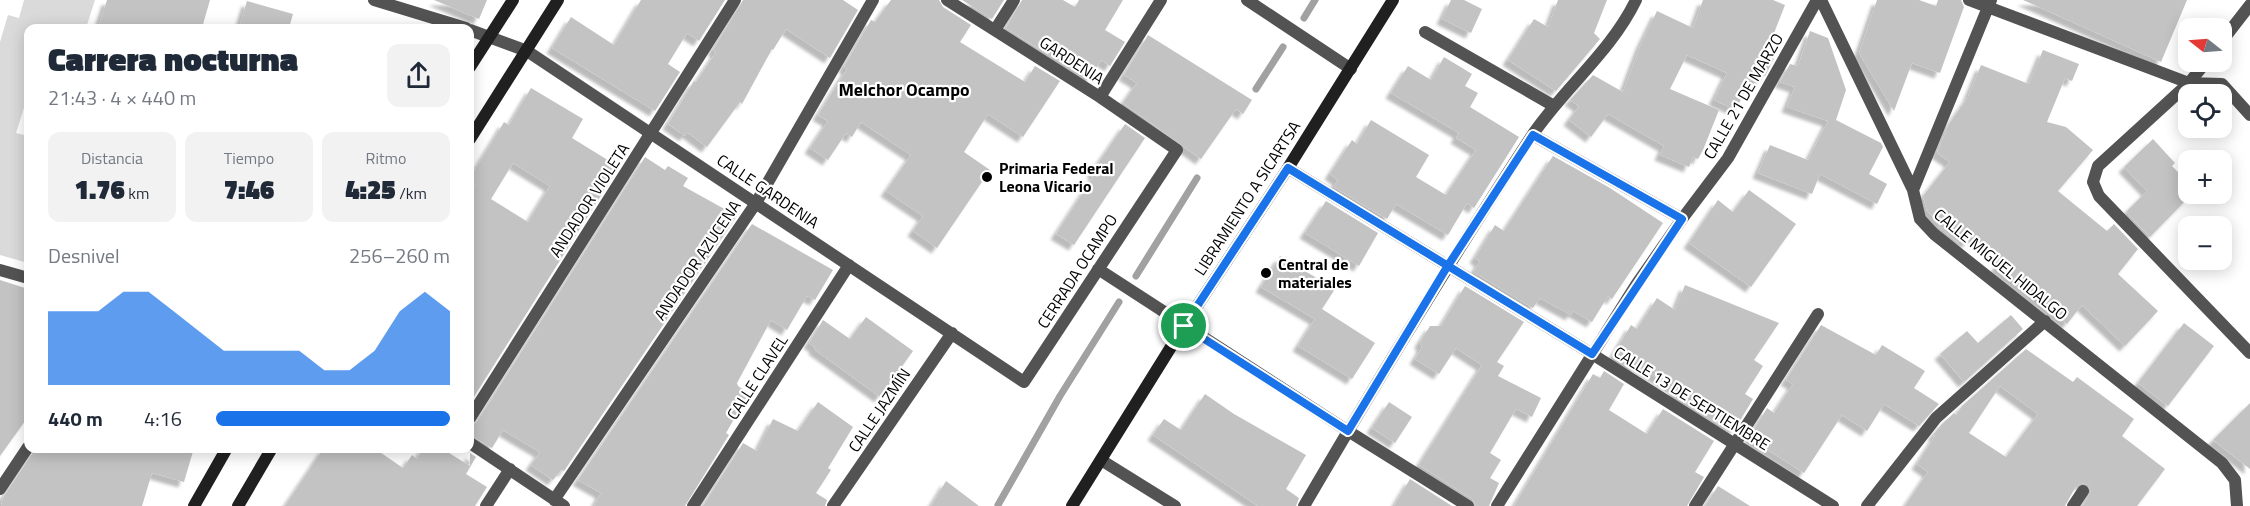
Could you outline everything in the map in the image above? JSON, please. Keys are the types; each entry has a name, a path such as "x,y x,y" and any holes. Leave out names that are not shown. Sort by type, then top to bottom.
{"main road":[{"path":"474,61 513,0"},
{"path":"474,133 558,0"},
{"name":"LIBRAMIENTO A SICARTSA","path":"1072,506 1184,326 1288,168 1393,0"},
{"path":"194,506 224,453"},
{"path":"238,506 269,453"}],"street":[{"name":"CALLE GARDENIA","path":"374,0 452,24"},
{"name":"ANDADOR VIOLETA","path":"474,412 735,0"},
{"name":"ANDADOR AZUCENA","path":"559,503 756,203 873,0"},
{"name":"GARDENIA","path":"947,0 1100,97 1177,150"},
{"path":"995,30 1014,0"},
{"path":"1100,97 1161,0"},
{"path":"1246,0 1351,69"},
{"path":"1304,506 1447,267 1533,135 1554,106 1622,28 1636,0"},
{"name":"CALLE MIGUEL HIDALGO","path":"1819,0 1913,190 1920,219 1934,234 2222,463 2235,480 2237,506"},
{"name":"CALLE 21 DE MARZO","path":"1497,506 1592,354 1682,219 1728,158 1819,0"},
{"path":"1969,0 1989,4 2188,83 2222,84 2250,116"},
{"path":"1913,190 1989,4"},
{"path":"2232,28 2250,5"},
{"name":"CALLE GARDENIA","path":"474,31 527,51 1024,382"},
{"path":"1425,32 1554,106"},
{"path":"2197,72 2098,166 2093,182 2099,196 2250,353"},
{"path":"1533,135 1682,219"},
{"name":"CERRADA OCAMPO","path":"1024,382 1177,150"},
{"name":"CALLE 13 DE SEPTIEMBRE","path":"1288,168 1592,354 1833,506"},
{"name":"CALLE CLAVEL","path":"693,506 849,265"},
{"path":"1098,269 1468,506"},
{"path":"0,270 24,277"},
{"path":"1695,506 1818,314"},
{"path":"1867,506 1936,418 2045,321"},
{"name":"CALLE JAZMÍN","path":"833,506 952,333"},
{"path":"474,446 559,503"},
{"path":"0,489 24,453"},
{"path":"1101,460 1175,506"},
{"path":"486,506 510,469"},
{"path":"2073,506 2083,491"}],"shaded area":[{"path":"24,0 95,0 87,24 24,24 24,108 16,133 24,135 24,262 0,255 0,42 8,15 19,18"}],"building":[{"path":"107,0 210,0 203,24 99,24"},
{"path":"434,0 487,0 479,19"},
{"path":"641,0 725,0 699,41 687,33 668,64 680,72 655,111 552,48 571,17 614,45"},
{"path":"743,0 843,0 858,10 830,58 786,29 772,49 742,104 740,102 707,147 687,132 685,136 668,124 694,81 696,82 716,52 713,50"},
{"path":"891,0 939,0 943,7 971,25 960,42 1025,82 1035,66 1060,81 1023,137 988,114 964,152 990,170 937,248 913,231 923,216 886,191 911,155 861,122 852,137 846,133 828,160 810,148 828,121 818,115 847,69 844,67 871,20 875,22"},
{"path":"962,0 1004,0 992,19"},
{"path":"1022,0 1063,0 1075,7 1079,0 1123,0 1105,30 1125,42 1110,66 1101,60 1089,80 1006,28"},
{"path":"1451,0 1464,0 1482,9 1471,33 1442,19"},
{"path":"1558,0 1607,0 1594,33 1600,39 1556,91 1508,60 1534,19 1548,27"},
{"path":"1703,0 1773,0 1785,5 1765,56 1774,59 1760,83 1750,80 1736,110 1714,100 1727,73 1687,55 1670,89 1719,110 1698,159 1693,157 1689,167 1660,155 1664,146 1608,114 1591,137 1569,120 1579,106 1570,100 1593,75 1623,92 1641,44 1657,11 1693,28"},
{"path":"1877,0 1919,0 1936,6 1938,0 1961,0 1964,7 1940,73 1912,63 1894,111 1859,53"},
{"path":"2023,0 2187,0 2161,62"},
{"path":"247,1 293,14 290,24 240,24"},
{"path":"1810,31 1828,38 1846,90 1836,120 1881,143 1883,147 1869,174 1887,184 1877,204 1820,174 1812,194 1758,173 1770,145 1808,160 1828,121 1787,107 1795,87 1780,82 1790,64 1798,66"},
{"path":"1148,35 1252,100 1243,114 1236,109 1201,159 1123,103 1137,83 1124,75"},
{"path":"2043,50 2079,64 2072,81 2065,78 2047,122 2066,127 2093,150 2058,191 2107,231 2114,224 2138,249 2118,274 2158,311 2125,346 2082,305 2067,324 1996,267 2001,260 1973,236 1966,243 1962,239 1958,243 1938,226 1939,222 1927,211 1923,196 1950,162 1937,153 1949,124 1968,97 1981,65 2029,84"},
{"path":"1444,57 1472,74 1465,86 1478,93 1470,107 1519,137 1474,208 1467,203 1448,235 1396,204 1387,219 1334,187 1338,180 1330,174 1352,140 1357,144 1371,120 1429,155 1416,177 1446,195 1476,150 1456,138 1459,133 1391,93 1408,66 1431,80"},
{"path":"531,88 583,119 572,138 619,167 474,397 474,187 476,184 474,171 504,122 509,125","holes":["513,163 550,186 528,222 491,199"]},
{"path":"1125,124 1145,138 1074,245 1056,234 1095,174 1092,172"},
{"path":"2153,139 2175,163 2172,166 2178,172 2178,204 2182,204 2150,237 2126,212 2147,191 2124,167"},
{"path":"1553,156 1610,188 1663,223 1612,299 1608,296 1592,322 1573,311 1571,315 1540,298 1533,308 1474,272 1480,261 1475,258 1495,225 1504,231"},
{"path":"645,157 665,170 668,166 688,178 683,186 737,216 564,471 561,470 553,480 531,465 540,452 503,430 492,448 474,437 474,424"},
{"path":"1749,190 1796,224 1751,287 1689,243 1718,200 1733,212"},
{"path":"1326,201 1378,233 1359,266 1305,233"},
{"path":"752,224 833,270 815,300 807,296 787,330 771,320 737,383 749,393 726,433 729,435 685,506 594,506 601,493 578,480"},
{"path":"1280,256 1335,289 1322,309 1375,343 1352,379 1298,346 1315,319 1261,287"},
{"path":"0,280 24,288 24,423 0,456"},
{"path":"1685,285 1779,323 1754,360 1763,366 1745,394 1753,399 1735,429 1725,423 1723,427 1672,395 1675,389 1636,365 1633,370 1612,357 1631,325 1637,329 1657,298 1675,310"},
{"path":"1465,286 1524,322 1497,362 1504,366 1498,376 1541,398 1532,417 1516,409 1490,453 1501,460 1490,478 1499,483 1489,506 1476,506 1472,499 1419,465 1482,365 1456,348 1439,374 1415,359 1422,347 1420,342 1430,326 1441,326"},
{"path":"2011,315 2023,329 1964,382 1940,354 1967,331 1978,343"},
{"path":"866,317 913,351 880,397 809,343 823,320 850,339"},
{"path":"2184,323 2214,346 2168,406 2138,383"},
{"path":"1821,325 1876,355 1882,345 1925,371 1914,388 1939,404 1919,426 1884,404 1867,431 1842,415 1804,473 1749,438 1767,408 1774,413 1793,384 1786,380"},
{"path":"2026,349 2073,382 2077,377 2134,419 2122,436 2165,469 2137,506 2083,506 2091,491 2088,485 2083,483 2076,486 2065,506 1905,506 1928,472 1917,464 1935,436 1933,435 1954,413 1956,415 1962,406","holes":["2000,386 2038,414 2006,457 1969,433"]},
{"path":"1604,371 1624,384 1609,410 1647,434 1663,409 1714,441 1695,472 1704,477 1687,506 1514,506 1593,374 1600,378"},
{"path":"1205,394 1234,414 1306,455 1286,489 1299,498 1296,506 1258,506 1153,435 1164,419 1181,430"},
{"path":"818,402 853,427 828,468 831,470 816,493 827,500 825,506 703,506 743,443 757,451 773,419 798,431"},
{"path":"1389,402 1412,417 1395,443 1372,428"},
{"path":"2250,403 2250,469 2213,440"},
{"path":"33,453 193,453 184,482 152,473 142,506 1,506 4,496"},
{"path":"321,453 381,453 403,468 412,455 417,459 420,453 449,453 470,466 470,453 476,457 466,474 487,487 475,506 285,506"},
{"path":"1410,479 1452,506 1394,506"},
{"path":"946,481 979,506 931,506"},
{"path":"1718,486 1750,506 1705,506"}],"waterway":[{"path":"1304,18 1315,0"},
{"path":"1256,89 1283,47"},
{"path":"1136,276 1197,178"},
{"path":"998,505 1060,396 1119,302"}],"place":[{"name":"Primaria Federal Leona Vicario","path":"987,177"},
{"name":"Central de materiales","path":"1266,273"}],"district":[{"name":"Melchor Ocampo","path":"904,89"}],"route":[{"path":"1184,326 1288,168 1447,267 1592,354 1682,219 1533,135 1447,267 1348,431 1184,326"}]}
